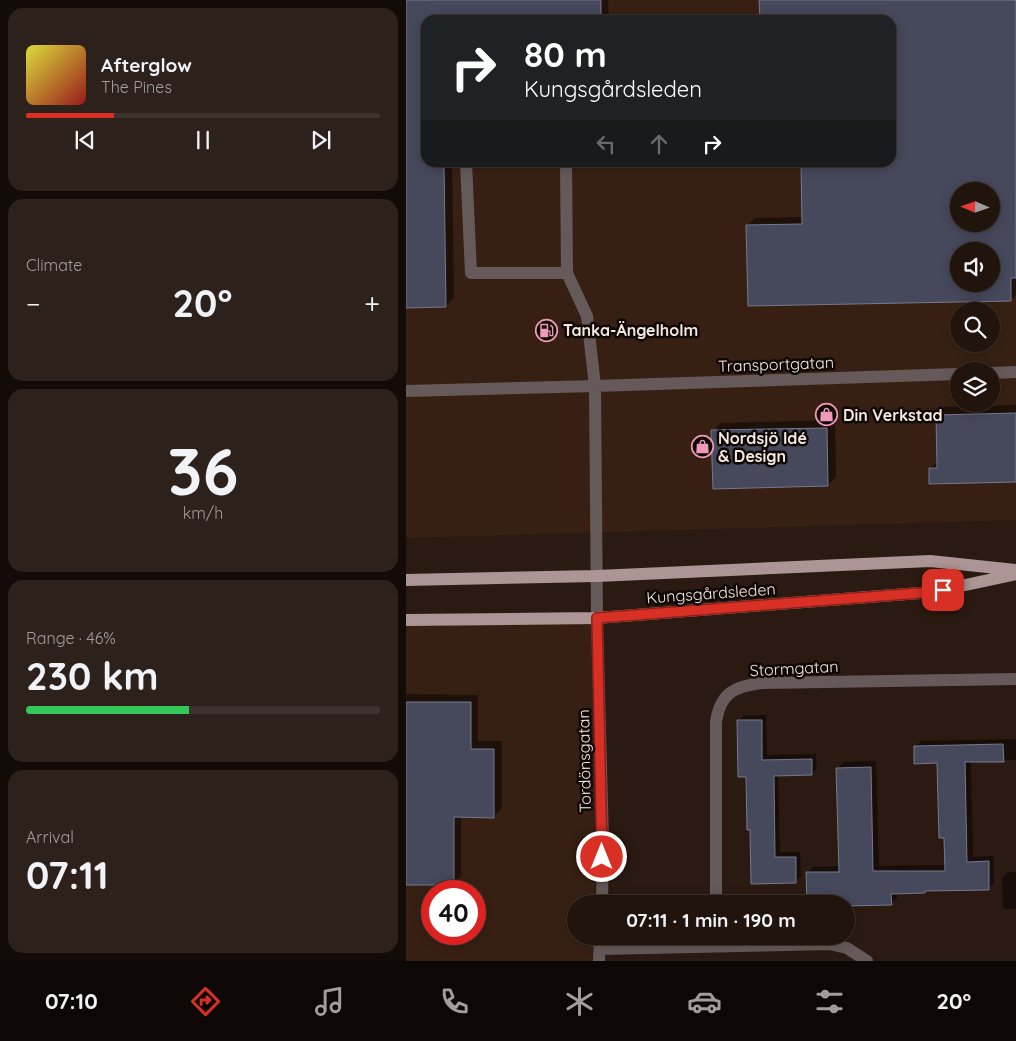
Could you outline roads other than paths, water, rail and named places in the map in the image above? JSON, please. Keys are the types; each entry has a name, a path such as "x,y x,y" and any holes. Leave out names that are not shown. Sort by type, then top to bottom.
{"main road":[{"name":"Kungsgårdsleden","path":"406,580 597,576 930,561 1016,570"},
{"name":"Kungsgårdsleden","path":"406,620 597,618 933,592 1016,574"}],"street":[{"path":"466,167 471,273 567,273"},
{"path":"566,167 567,273 587,316 595,386 597,618"},
{"path":"1000,373 1016,372"},
{"name":"Transportgatan","path":"406,390 950,374"},
{"name":"Tordönsgatan","path":"597,618 603,842 602,895"},
{"name":"Stormgatan","path":"716,895 716,722 719,706 728,694 743,686 762,683 1016,679"},
{"path":"600,949 658,945"},
{"path":"834,945 847,948 867,961"}],"place":[{"name":"Tanka-Ängelholm","path":"547,330"},
{"name":"Din Verkstad","path":"827,415"},
{"name":"Nordsjö Idé & Design","path":"702,447"}]}
